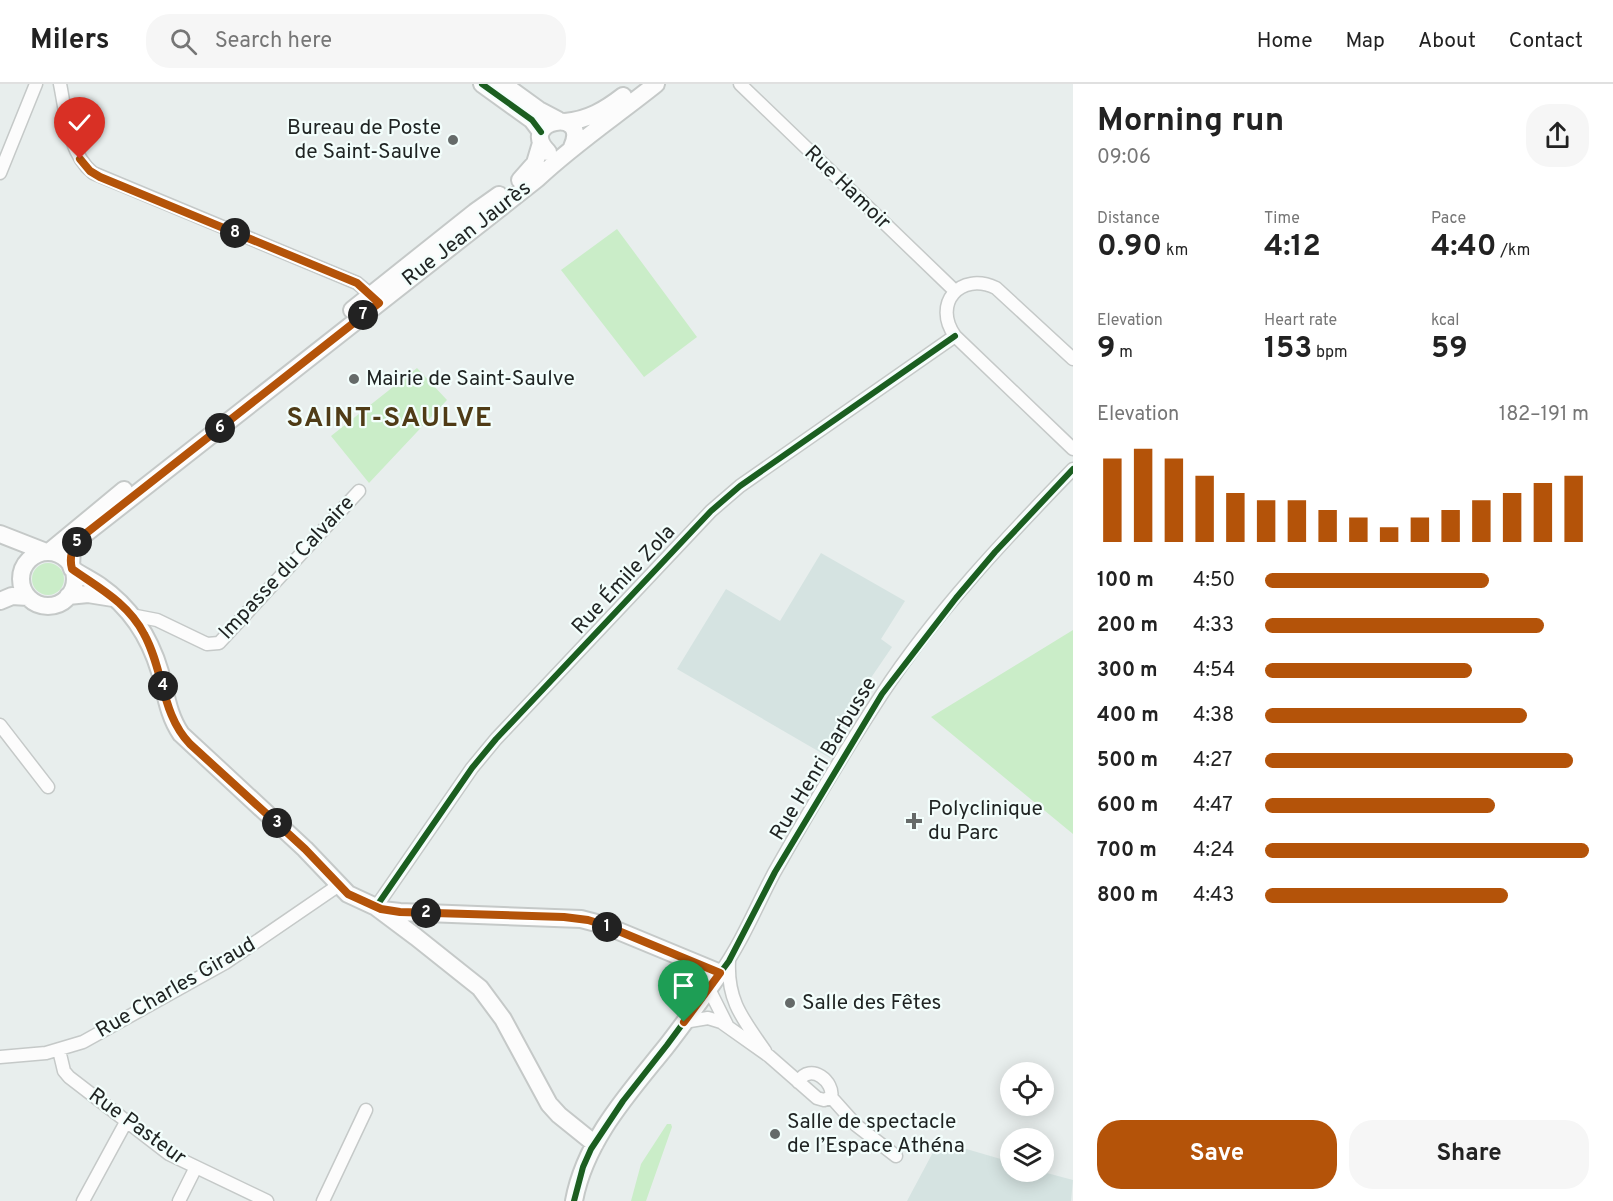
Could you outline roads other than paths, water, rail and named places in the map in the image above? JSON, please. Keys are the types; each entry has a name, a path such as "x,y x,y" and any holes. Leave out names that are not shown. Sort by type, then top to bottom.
{"main road":[{"path":"482,84 532,120 546,151 552,154 569,150 575,134 572,128 539,110 503,84"},
{"path":"542,138 548,124 583,120 603,111 638,84"},
{"name":"Rue Jean Jaurès","path":"47,552 375,299 537,178 569,150 656,84"},
{"name":"Rue Jean Jaurès","path":"72,567 72,549 78,541 375,299 475,212 526,175 537,160 542,138"},
{"path":"5,536 62,556 72,567 101,586 131,615 148,642 160,673 171,717 181,734 305,849 352,897 376,907 400,912 581,919 604,925 717,977 623,1101 595,1144 583,1167 574,1201"},
{"path":"5,536 20,550 23,569 22,586 28,597 36,603 48,606 58,604 68,596 74,585 72,567"},
{"path":"0,588 23,569 31,558 47,552"},
{"path":"68,596 88,594 114,598"},
{"path":"0,601 12,596 28,597"},
{"path":"376,907 480,988 503,1019 549,1104 563,1119 595,1144"}],"street":[{"path":"0,173 36,84"},
{"path":"60,84 73,142 80,159 87,168 100,177 357,283 375,299"},
{"name":"Rue Hamoir","path":"740,84 955,291"},
{"path":"1073,359 996,288 982,283 964,286 955,291 949,300 947,316 955,336 1073,449"},
{"name":"Rue Émile Zola","path":"376,907 472,768 496,739 711,511 740,486 955,336"},
{"name":"Rue Henri Barbusse","path":"717,977 775,872 893,678 995,552 1073,469"},
{"name":"Impasse du Calvaire","path":"131,615 157,620 203,643 215,645 223,640 359,491"},
{"path":"0,725 48,787"},
{"name":"Rue Charles Giraud","path":"0,1058 59,1050 83,1042 220,966 339,885"},
{"path":"717,977 728,978 730,991 740,1016"},
{"path":"717,977 724,997 769,1056"},
{"path":"717,977 727,1025"},
{"path":"684,1022 708,1018 727,1025 769,1056 798,1082 817,1098 824,1100 831,1097 833,1091 830,1085 818,1075 805,1073 798,1082"},
{"name":"Rue Pasteur","path":"59,1050 67,1075 162,1150 267,1201"},
{"path":"831,1097 856,1125 896,1156"},
{"path":"323,1201 366,1110"},
{"path":"83,1201 126,1122"},
{"path":"179,1201 195,1167"}],"place":[{"name":"Bureau de Poste de Saint-Saulve","path":"453,140"},
{"name":"Mairie de Saint-Saulve","path":"354,379"},
{"name":"Polyclinique du Parc","path":"914,821"},
{"name":"Salle des Fêtes","path":"790,1003"},
{"name":"Salle de spectacle de l’Espace Athéna","path":"775,1134"}],"district":[{"name":"SAINT-SAULVE","path":"390,419"}]}
